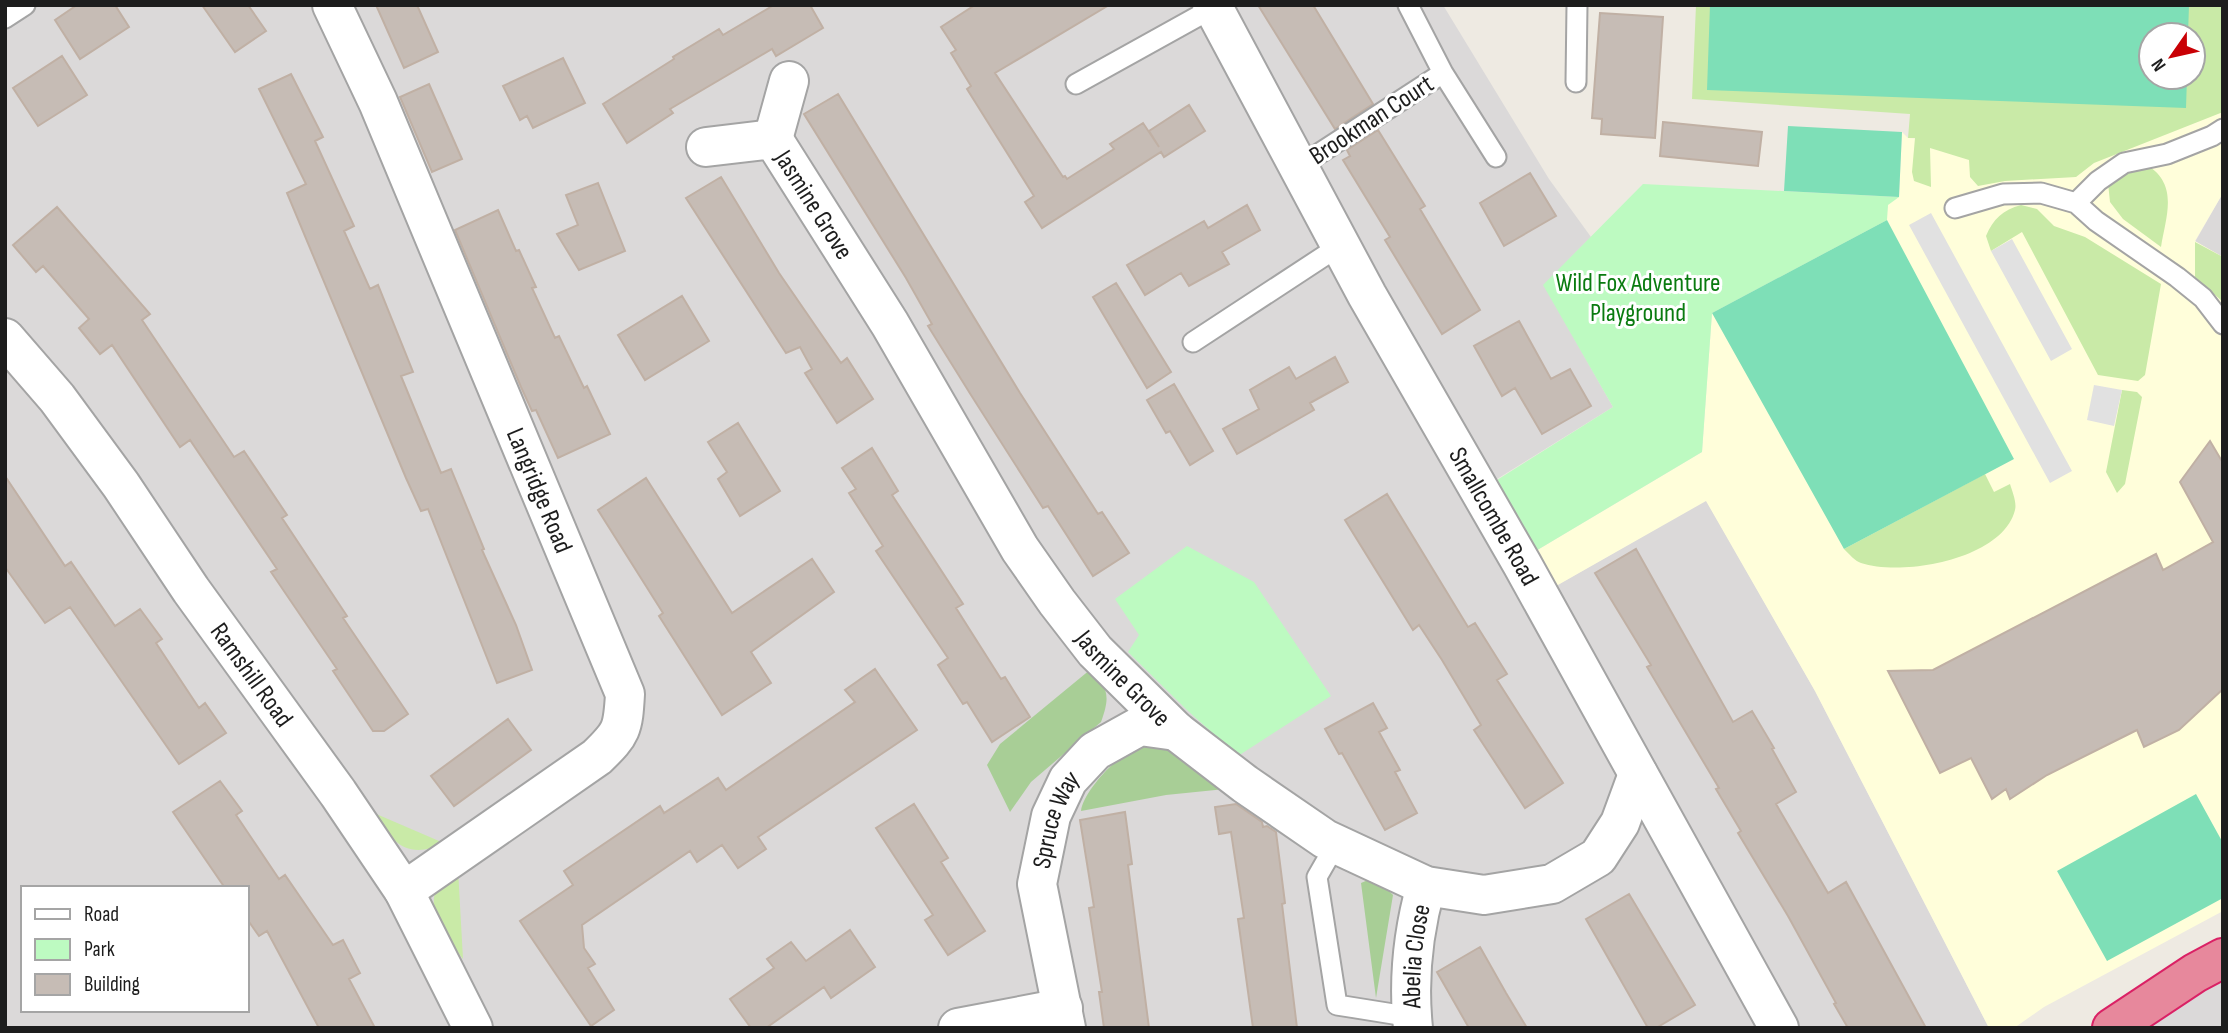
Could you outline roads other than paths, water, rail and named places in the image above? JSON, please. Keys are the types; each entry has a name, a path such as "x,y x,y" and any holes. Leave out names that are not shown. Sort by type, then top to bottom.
{"highway":[{"path":"2112,1028 2223,958"}],"street":[{"name":"Langridge Road","path":"332,5 379,102 625,694 624,714 618,737 597,757 404,891"},
{"name":"Smallcombe Road","path":"1212,6 1367,295 1522,564 1779,1028"},
{"name":"Jasmine Grove","path":"789,81 773,139 890,324 1020,549 1095,651 1176,731 1245,784 1336,845 1426,886 1484,895 1552,884 1598,857 1620,824 1637,774"},
{"name":"Jasmine Grove","path":"706,147 773,139"},
{"name":"Ramshill Road","path":"5,338 57,398 121,485 191,590 338,793 404,891 473,1028"},
{"name":"Spruce Way","path":"1064,1018 1037,884 1051,816 1068,780 1095,751 1140,726 1176,731"},
{"name":"Abelia Close","path":"1412,1022 1411,980 1415,925 1426,886"},
{"path":"958,1028 1064,1018"}],"lane":[{"path":"5,18 25,5"},
{"name":"Brookman Court","path":"1408,5 1443,73 1496,157"},
{"path":"1576,82 1577,5"},
{"path":"1076,84 1212,6"},
{"name":"Brookman Court","path":"1300,166 1443,73"},
{"path":"2076,203 2098,181 2124,163 2166,154 2223,129"},
{"path":"1955,208 2003,194 2041,193 2076,203 2096,221 2203,298 2223,324"},
{"path":"1193,342 1341,245"},
{"path":"1336,845 1317,877 1336,1005 1412,1022"}],"park label":[{"name":"Wild Fox Adventure Playground","path":"1638,297"}]}
